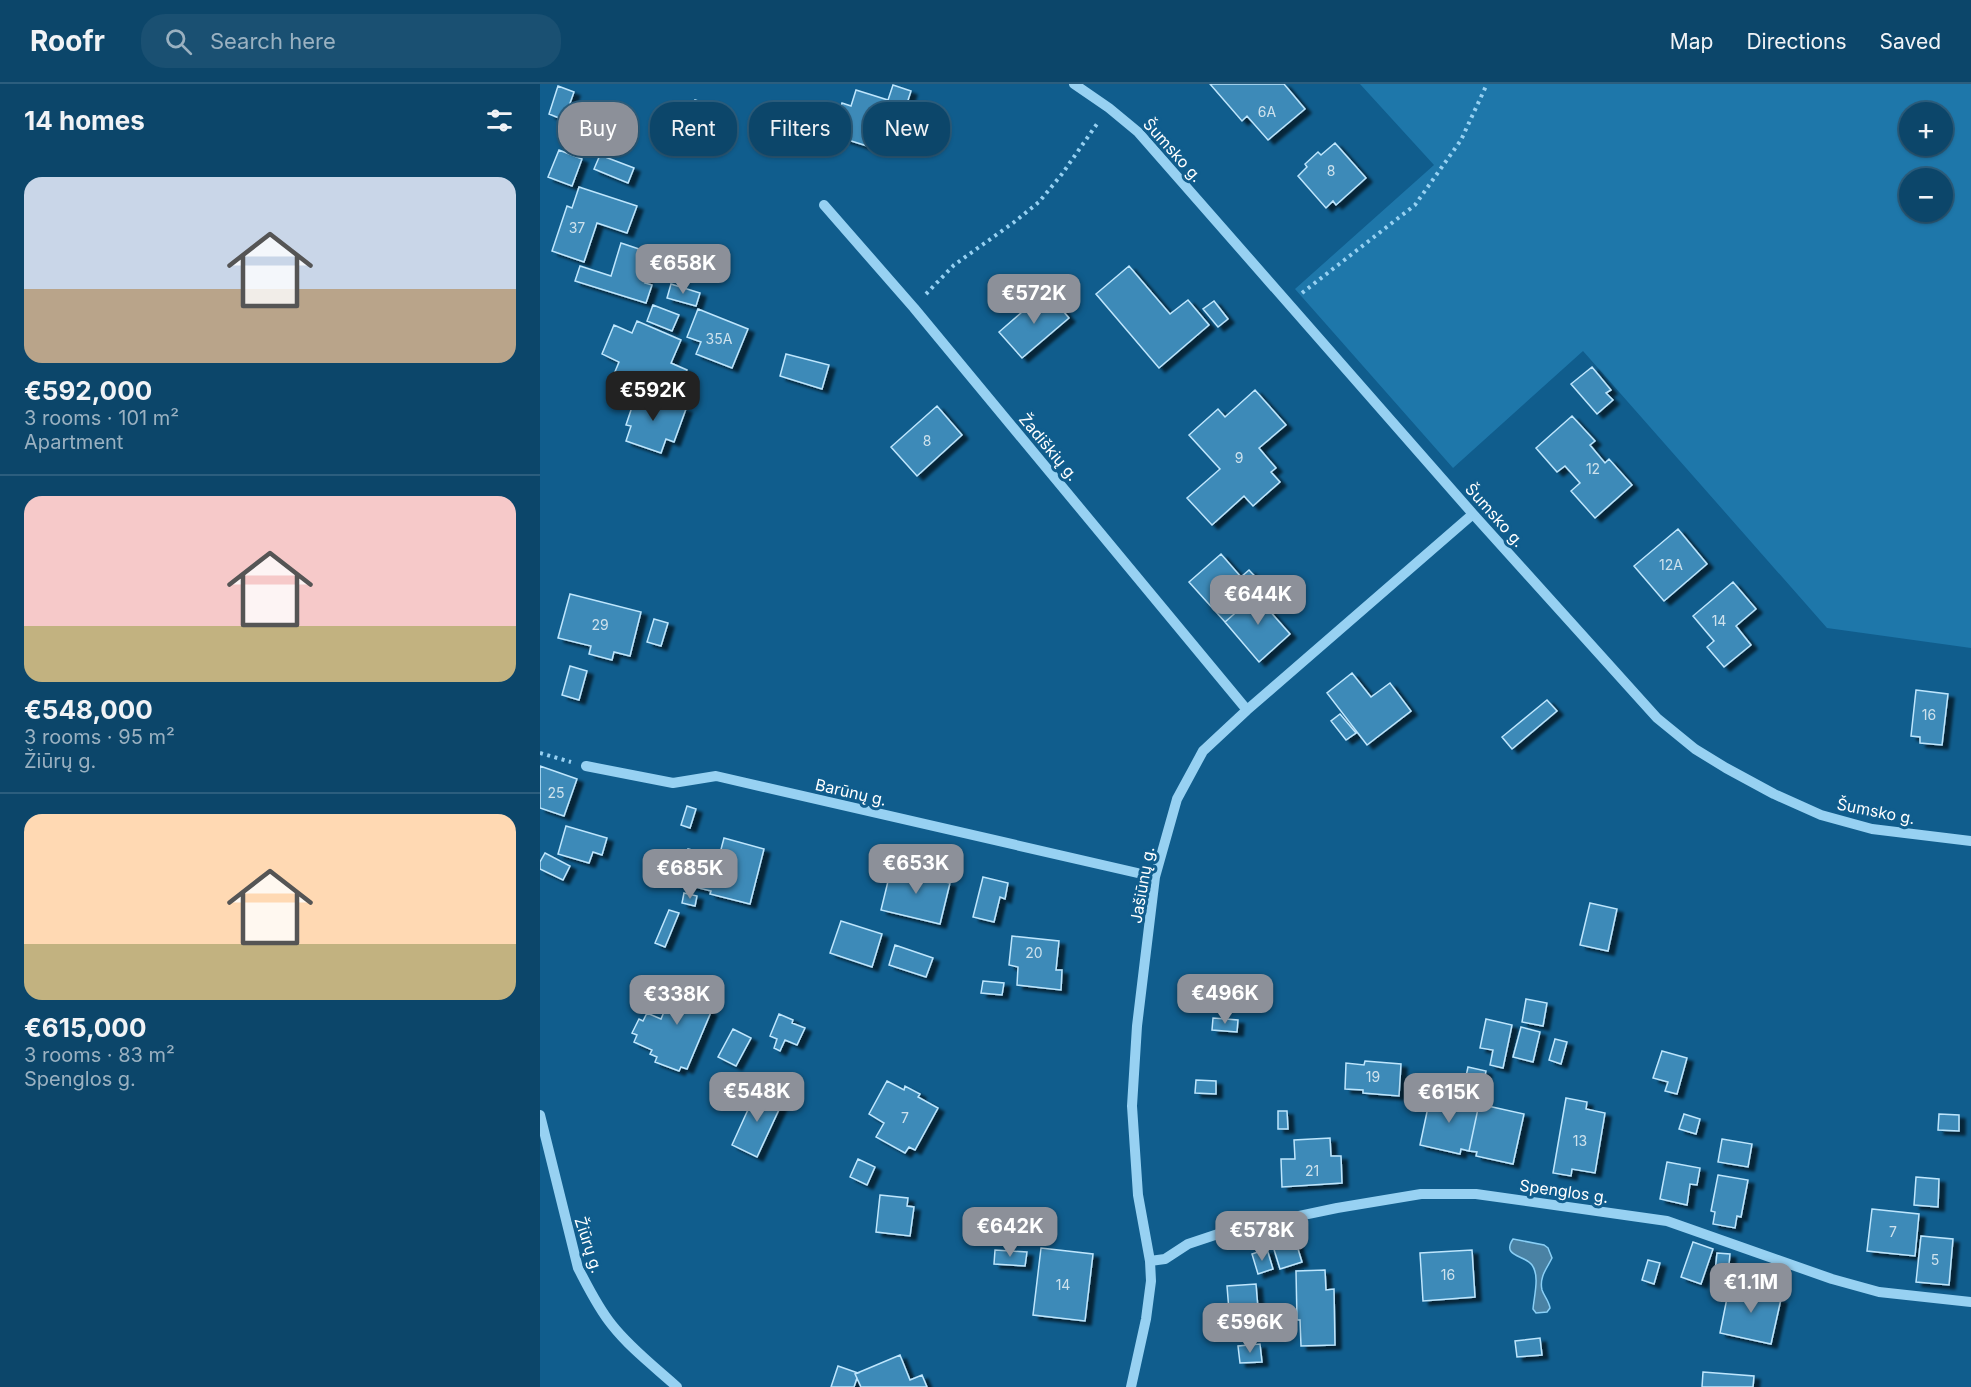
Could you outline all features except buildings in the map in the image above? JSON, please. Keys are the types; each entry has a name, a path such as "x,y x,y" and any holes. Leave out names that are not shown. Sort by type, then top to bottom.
{"street":[{"name":"Šumsko g.","path":"1074,84 1138,132 1473,514 1657,718 1695,749 1726,768 1774,794 1821,815 1872,829 1971,841"},
{"name":"Žadiškių g.","path":"824,206 914,308 1247,710"},
{"name":"Jašiūnų g.","path":"1131,1387 1146,1319 1151,1281 1150,1262 1138,1195 1132,1106 1137,1026 1155,877 1177,799 1203,751 1473,514"},
{"name":"Barūnų g.","path":"586,766 673,783 716,776 1155,877"},
{"name":"Žiūrų g.","path":"540,1115 578,1268 611,1324 635,1351 677,1387"},
{"name":"Spenglos g.","path":"1150,1262 1165,1259 1188,1245 1227,1231 1421,1194 1476,1194 1667,1221 1832,1279 1879,1292 1971,1302"}],"path":[{"path":"1289,304 1415,205 1461,140 1486,84"},
{"path":"914,308 954,264 1039,202 1109,108"},
{"path":"540,753 586,766"}],"shaded area":[{"path":"1360,84 1971,84 1971,648 1827,628 1583,351 1453,468 1295,289 1434,165"},
{"path":"1513,1239 1544,1245 1548,1248 1552,1258 1541,1285 1549,1303 1550,1308 1547,1312 1536,1313 1533,1309 1536,1275 1529,1262 1515,1255 1510,1249"}]}
